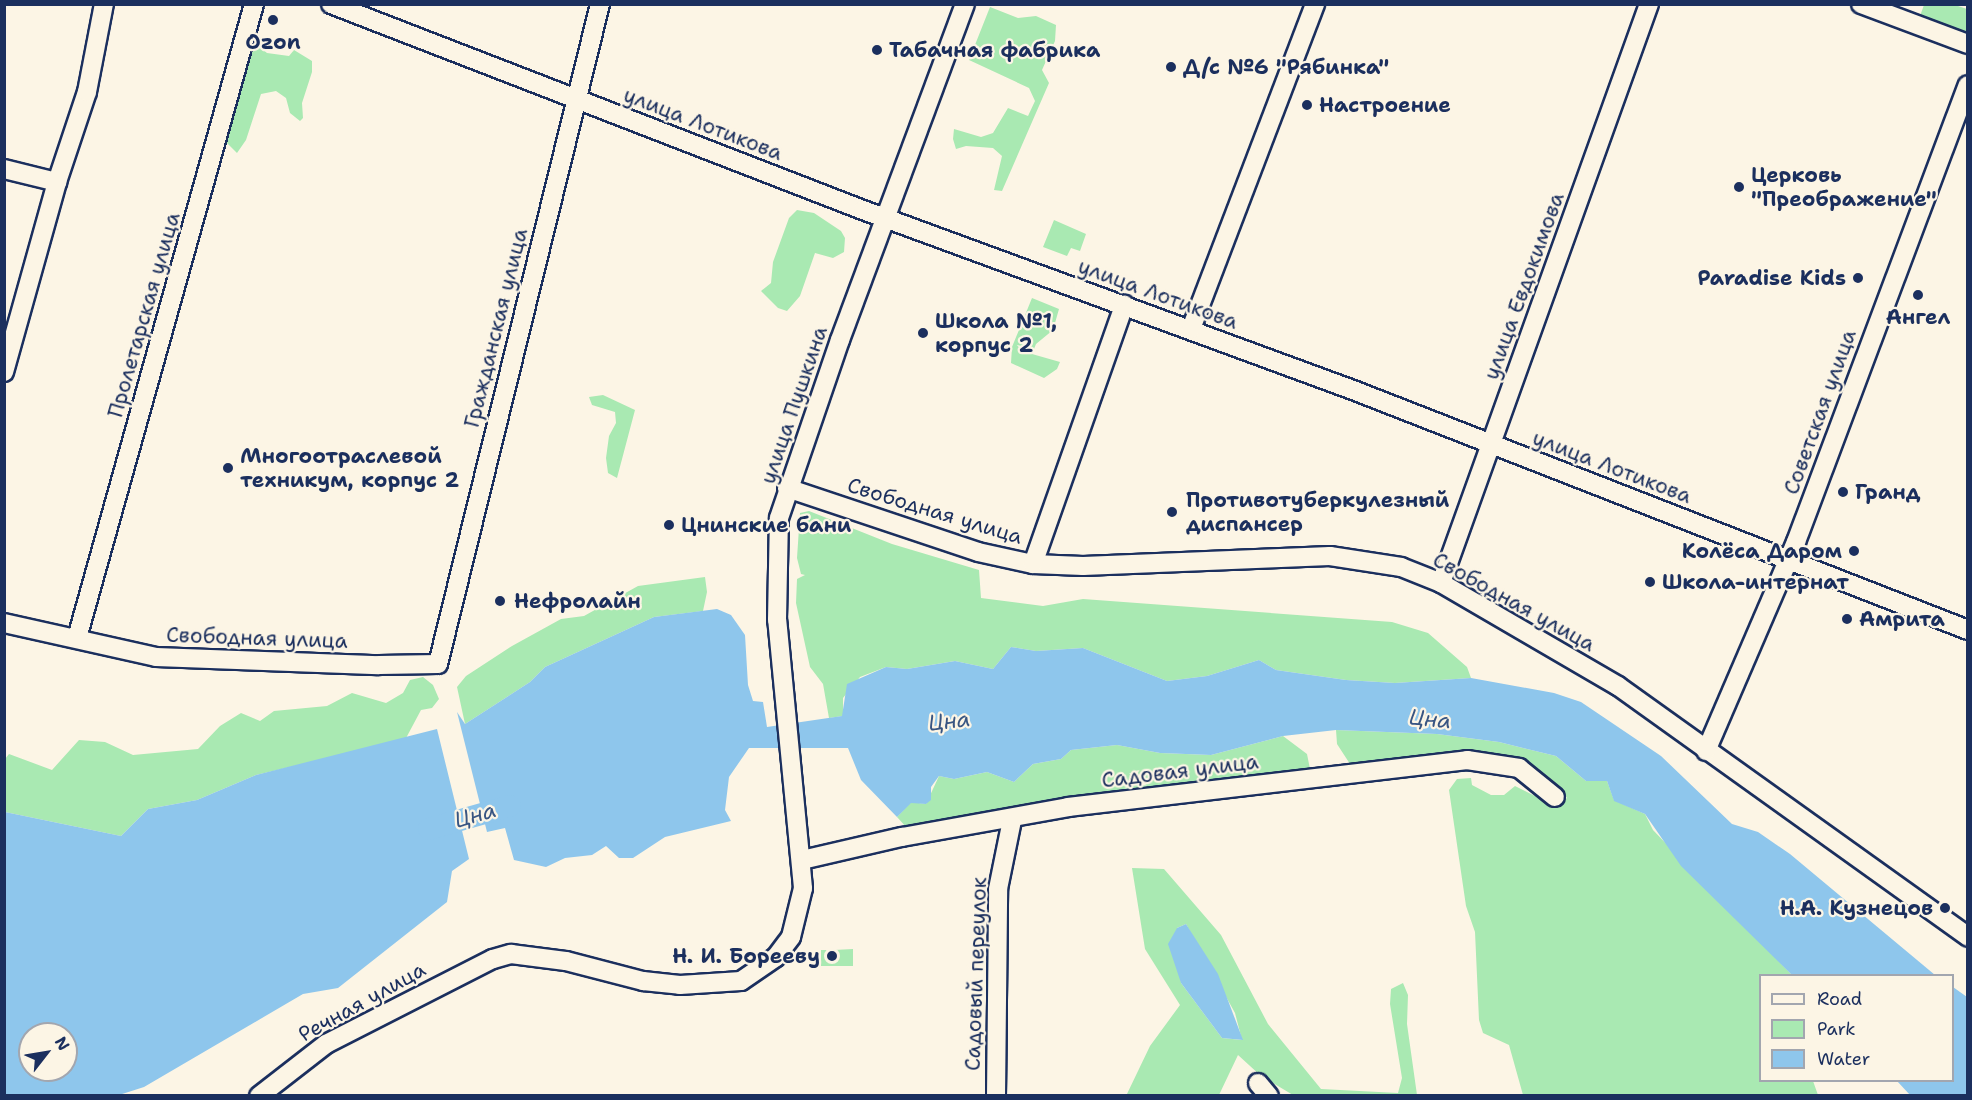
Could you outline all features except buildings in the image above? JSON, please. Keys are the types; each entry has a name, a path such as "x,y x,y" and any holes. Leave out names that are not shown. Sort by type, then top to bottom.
{"street":[{"path":"4,372 57,182 87,92 104,4"},
{"name":"Пролетарская улица","path":"77,638 254,4"},
{"name":"улица Лотикова","path":"331,4 886,219 1191,329 1968,630"},
{"name":"Гражданская улица","path":"438,664 600,4"},
{"name":"улица Пушкина","path":"493,959 511,954 566,961 643,981 680,985 741,981 761,970 791,937 799,915 802,860 776,566 779,518 787,488 965,4"},
{"path":"1191,329 1315,4"},
{"name":"улица Евдокимова","path":"1441,583 1648,4"},
{"path":"1861,4 1968,44"},
{"name":"Советская улица","path":"1706,751 1788,560 1968,85"},
{"path":"4,169 57,182"},
{"path":"1033,564 1124,305"},
{"name":"Свободная улица","path":"787,488 978,552 1033,564 1083,566 1330,556 1401,567 1441,583 1618,686 1968,936"},
{"name":"Свободная улица","path":"4,622 156,657 379,665 438,664"},
{"name":"Садовая улица","path":"802,860 902,837 1012,820 1068,807 1467,760 1519,768 1555,797"},
{"name":"Садовый переулок","path":"996,1095 998,889 1012,820"},
{"name":"Речная улица","path":"260,1095 326,1044 493,959"}],"green space":[{"path":"1924,5 1955,5 1967,9 1967,34 1920,16"},
{"path":"990,7 1018,18 1036,16 1056,25 1055,41 1042,70 1049,83 1002,191 994,190 1002,156 993,148 966,146 956,149 953,139 954,129 981,137 993,133 1008,108 1028,116 1035,101 1029,88 969,60"},
{"path":"255,43 267,53 289,56 294,50 312,61 312,72 302,103 303,118 300,121 290,113 286,98 276,91 261,94 246,140 237,153 225,141 246,57"},
{"path":"797,210 814,213 841,231 845,238 844,252 833,258 815,253 800,296 787,311 778,308 761,291 771,283 773,262 789,218"},
{"path":"1054,220 1086,234 1080,251 1071,248 1067,256 1043,247"},
{"path":"1032,298 1059,309 1053,330 1036,344 1032,354 1060,362 1057,369 1044,378 1011,363 1012,347"},
{"path":"603,395 635,410 617,478 608,473 606,458 609,436 616,423 615,412 592,405 589,397"},
{"path":"809,511 892,544 979,570 981,598 1043,606 1083,599 1392,622 1428,633 1467,667 1471,678 1395,683 1346,680 1276,670 1259,660 1207,676 1167,681 1083,648 1036,651 1011,647 993,669 955,661 907,669 886,667 860,677 843,698 843,716 829,718 823,684 810,667 796,603 797,579 805,575 801,574 797,558 800,513"},
{"path":"705,577 707,592 703,611 654,617 545,667 530,682 465,724 457,687 466,676 512,646 561,619 584,616 638,586"},
{"path":"423,677 433,685 439,699 432,708 421,710 405,740 256,775 197,800 148,809 121,836 5,812 5,759 9,754 52,770 79,740 105,742 133,755 198,749 220,726 241,713 260,721 274,711 327,706 352,693 386,703 403,693 410,680"},
{"path":"1336,730 1437,734 1499,742 1556,756 1586,781 1607,781 1614,800 1645,814 1653,830 1791,974 1759,974 1759,1082 1813,1082 1818,1095 1523,1095 1509,1045 1483,1033 1479,1020 1475,932 1466,906 1449,790 1457,779 1471,778 1472,785 1491,795 1504,795 1515,786 1555,806 1567,798 1558,786 1540,776 1462,752 1350,764 1337,744"},
{"path":"1283,736 1307,754 1311,774 1071,796 1004,815 945,819 907,828 897,817 911,802 926,804 939,776 954,779 987,772 1014,782 1033,764 1061,759 1071,750 1117,745 1160,753 1211,755"},
{"path":"1132,868 1164,869 1221,935 1268,1024 1321,1089 1398,1093 1402,1078 1390,1004 1391,989 1403,983 1408,995 1407,1024 1417,1095 1293,1095 1261,1076 1238,1055 1219,1095 1126,1096 1150,1046 1180,1005 1145,949","holes":["1186,924 1235,1013 1242,1040 1222,1038 1181,983 1177,928"]},
{"path":"853,949 853,966 821,966 821,950 828,950 828,960 834,959 834,950"}],"water":[{"path":"717,609 731,615 745,635 748,685 753,701 763,702 767,727 842,716 847,684 886,667 907,669 955,661 993,669 1011,647 1036,651 1083,648 1167,681 1207,676 1259,660 1276,670 1346,680 1395,683 1471,678 1554,693 1581,702 1661,756 1732,824 1758,832 1790,854 1934,974 1791,974 1681,866 1645,814 1614,801 1607,781 1586,781 1556,756 1499,742 1437,734 1336,730 1283,736 1211,755 1160,753 1117,745 1071,750 1061,759 1033,764 1014,782 987,772 954,779 939,776 931,787 931,800 926,804 911,803 897,817 861,780 848,748 749,748 729,777 725,810 731,821 665,837 633,858 619,858 606,846 592,855 565,858 546,867 514,860 505,828 487,832 457,712 465,724 530,682 545,667 654,617"},
{"path":"437,729 469,859 452,871 447,902 338,988 303,994 144,1087 119,1095 5,1095 5,812 121,836 148,809 197,800 256,775"},
{"path":"1186,924 1218,974 1243,1040 1222,1038 1181,983 1168,944 1177,928"},
{"path":"1954,988 1967,997 1967,1095 1910,1095 1898,1082 1954,1082"}],"waterway":[{"name":"Цна","path":"429,829 510,806"}],"place":[{"name":"Ozon","path":"273,20"},
{"name":"Табачная фабрика","path":"877,50"},
{"name":"Д/с №6 \"Рябинка\"","path":"1171,67"},
{"name":"Настроение","path":"1307,105"},
{"name":"Церковь \"Преображение\"","path":"1739,187"},
{"name":"Paradise Kids","path":"1858,278"},
{"name":"Ангел","path":"1918,295"},
{"name":"Школа №1, корпус 2","path":"923,333"},
{"name":"Многоотраслевой техникум, корпус 2","path":"228,468"},
{"name":"Гранд","path":"1843,492"},
{"name":"Противотуберкулезный диспансер","path":"1172,512"},
{"name":"Цнинские бани","path":"669,525"},
{"name":"Колёса Даром","path":"1854,551"},
{"name":"Школа-интернат","path":"1650,582"},
{"name":"Нефролайн","path":"500,601"},
{"name":"Амрита","path":"1847,619"},
{"name":"Н.А. Кузнецов","path":"1945,908"},
{"name":"Н. И. Борееву","path":"832,956"}]}
